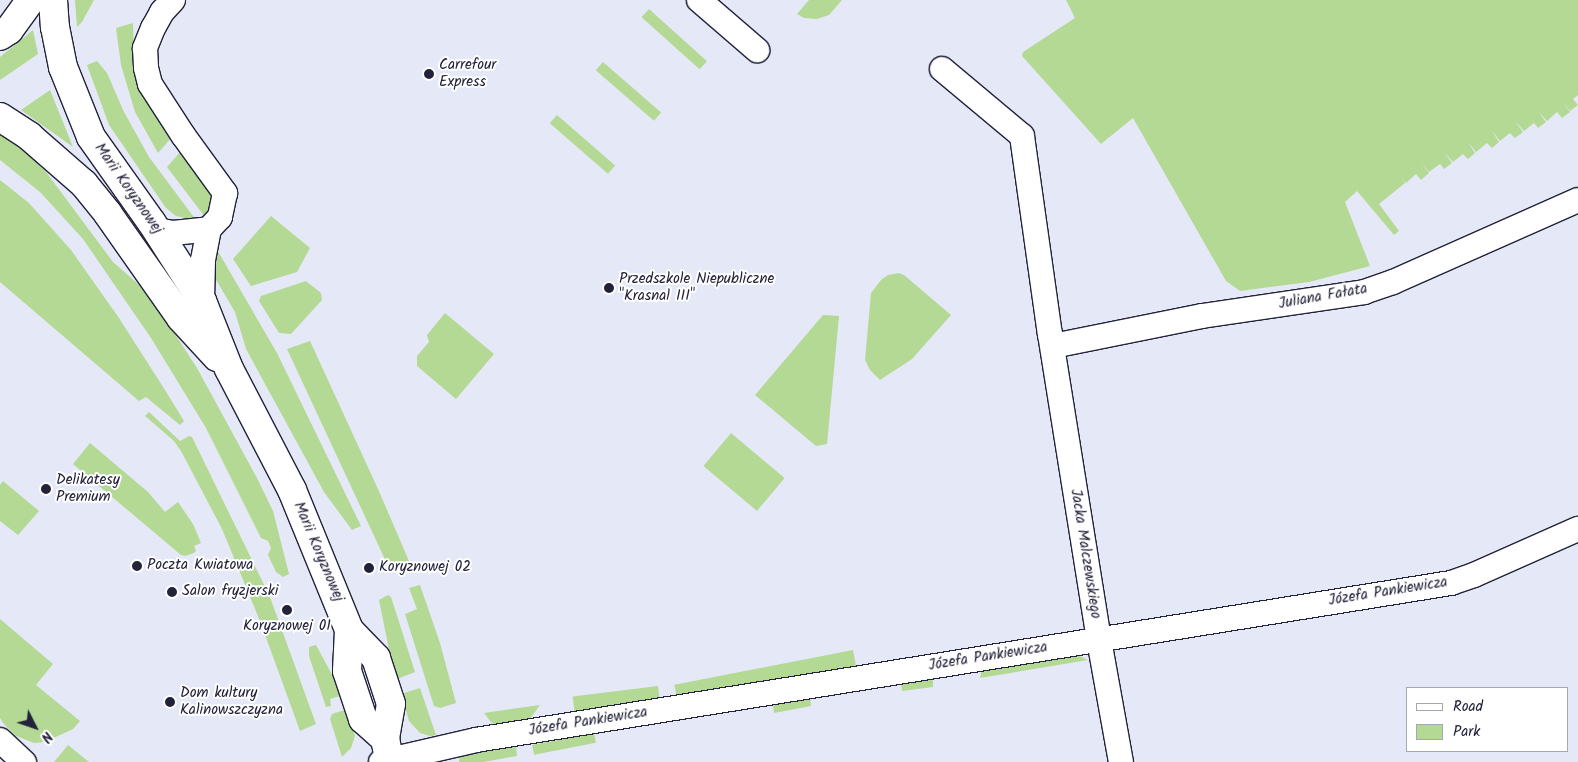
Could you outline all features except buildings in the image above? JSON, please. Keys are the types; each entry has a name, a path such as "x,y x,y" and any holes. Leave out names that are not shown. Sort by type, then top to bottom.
{"street":[{"path":"0,36 8,30 31,0"},
{"name":"Marii Koryznowej","path":"54,0 55,27 63,67 88,129 157,230 202,301 229,369 292,490 350,630 376,658 391,704 387,756"},
{"path":"173,0 162,12 153,28 146,48 146,68 150,84 225,193 220,217 209,229 203,260 202,301"},
{"path":"699,0 757,50"},
{"name":"Jacka Malczewskiego","path":"942,69 1022,136 1098,640 1121,762"},
{"name":"Marii Koryznowej","path":"0,118 36,142 84,184 108,214 181,318 229,369"},
{"name":"Juliana Fałata","path":"1053,346 1202,316 1364,292 1393,282 1578,200"},
{"path":"157,230 173,233 209,229"},
{"name":"Józefa Pankiewicza","path":"387,756 476,740 1451,583 1474,575 1578,529"},
{"path":"0,740 24,762"}],"green space":[{"path":"75,0 94,0 82,22 77,27"},
{"path":"809,0 842,0 829,15 817,19 804,18 797,14"},
{"path":"1066,0 1578,0 1578,95 1573,99 1578,105 1570,111 1562,101 1570,112 1562,118 1557,112 1547,121 1538,111 1546,122 1538,128 1534,123 1524,131 1515,121 1523,132 1515,138 1510,133 1500,141 1492,131 1499,142 1492,148 1487,143 1476,152 1468,142 1475,153 1468,159 1463,154 1453,162 1444,152 1452,163 1444,169 1440,164 1429,172 1421,163 1429,173 1421,180 1416,174 1406,183 1402,178 1405,183 1379,204 1399,231 1394,235 1357,191 1345,202 1370,266 1309,282 1240,291 1226,281 1133,118 1101,144 1022,56 1023,52 1075,18"},
{"path":"649,9 707,61 700,69 642,17"},
{"path":"133,23 134,53 172,137 158,153 135,112 121,65 116,28"},
{"path":"33,30 38,54 0,80 0,57"},
{"path":"97,61 107,73 124,112 149,157 196,220 176,216 166,208 109,125 87,65"},
{"path":"603,62 661,113 654,121 596,70"},
{"path":"50,90 73,147 21,110"},
{"path":"557,115 615,166 608,174 550,123"},
{"path":"0,134 25,151 46,172 113,262 145,290 162,314 197,368 257,478 273,511 289,574 283,577 276,572 268,555 271,548 268,541 261,538 206,428 151,338 83,239 40,192 0,160"},
{"path":"180,152 212,188 218,201 205,217 167,167"},
{"path":"0,180 29,203 71,250 119,318 165,390 184,421 180,425 146,397 139,401 0,282"},
{"path":"271,216 310,248 297,272 251,286 233,259"},
{"path":"216,248 277,353 361,526 352,530 324,492 246,349 235,312 212,273"},
{"path":"899,273 904,275 951,315 912,359 880,380 870,370 865,360 871,293 881,280 888,275"},
{"path":"306,281 321,293 322,300 291,334 279,333 259,301 261,296"},
{"path":"445,313 494,354 456,399 417,366 417,356 429,342 427,335"},
{"path":"823,315 839,316 827,444 816,446 755,395"},
{"path":"310,341 409,561 389,568 287,349"},
{"path":"149,412 180,441 189,436 192,437 270,597 316,724 300,731 260,621 222,529 181,451 174,441 145,416"},
{"path":"731,433 785,478 757,511 703,466"},
{"path":"90,443 148,492 165,512 178,502 193,524 201,543 194,546 196,551 194,553 185,556 181,555 73,464"},
{"path":"3,481 39,511 18,535 0,521 0,485"},
{"path":"420,585 440,643 456,703 440,708 434,706 405,614 417,609 409,588"},
{"path":"388,595 391,597 415,672 397,679 379,600"},
{"path":"0,619 53,664 36,685 80,721 73,729 45,742 34,743 16,736 3,723 0,718"},
{"path":"316,645 343,695 330,699 331,706 326,707 309,656 309,647"},
{"path":"853,650 856,666 677,700 674,685"},
{"path":"1075,654 1088,660 980,678 982,669"},
{"path":"929,678 933,681 933,687 902,691 901,683"},
{"path":"658,686 660,702 575,712 573,696"},
{"path":"420,688 436,735 430,736 420,733 409,721 401,694"},
{"path":"810,696 811,706 774,713 773,706 777,702"},
{"path":"540,705 526,724 496,725 484,713"},
{"path":"348,709 355,736 351,748 342,757 330,719 332,714"},
{"path":"594,733 596,743 534,755 532,745"},
{"path":"68,745 89,762 54,762"},
{"path":"512,745 516,747 517,756 483,762 459,762 460,755"}],"place":[{"name":"Carrefour Express","path":"429,74"},
{"name":"Przedszkole Niepubliczne \"Krasnal III\"","path":"609,288"},
{"name":"Delikatesy Premium","path":"46,489"},
{"name":"Poczta Kwiatowa","path":"137,566"},
{"name":"Koryznowej 02","path":"369,568"},
{"name":"Salon fryzjerski","path":"172,592"},
{"name":"Koryznowej 01","path":"287,610"},
{"name":"Dom kultury Kalinowszczyzna","path":"170,702"}]}
